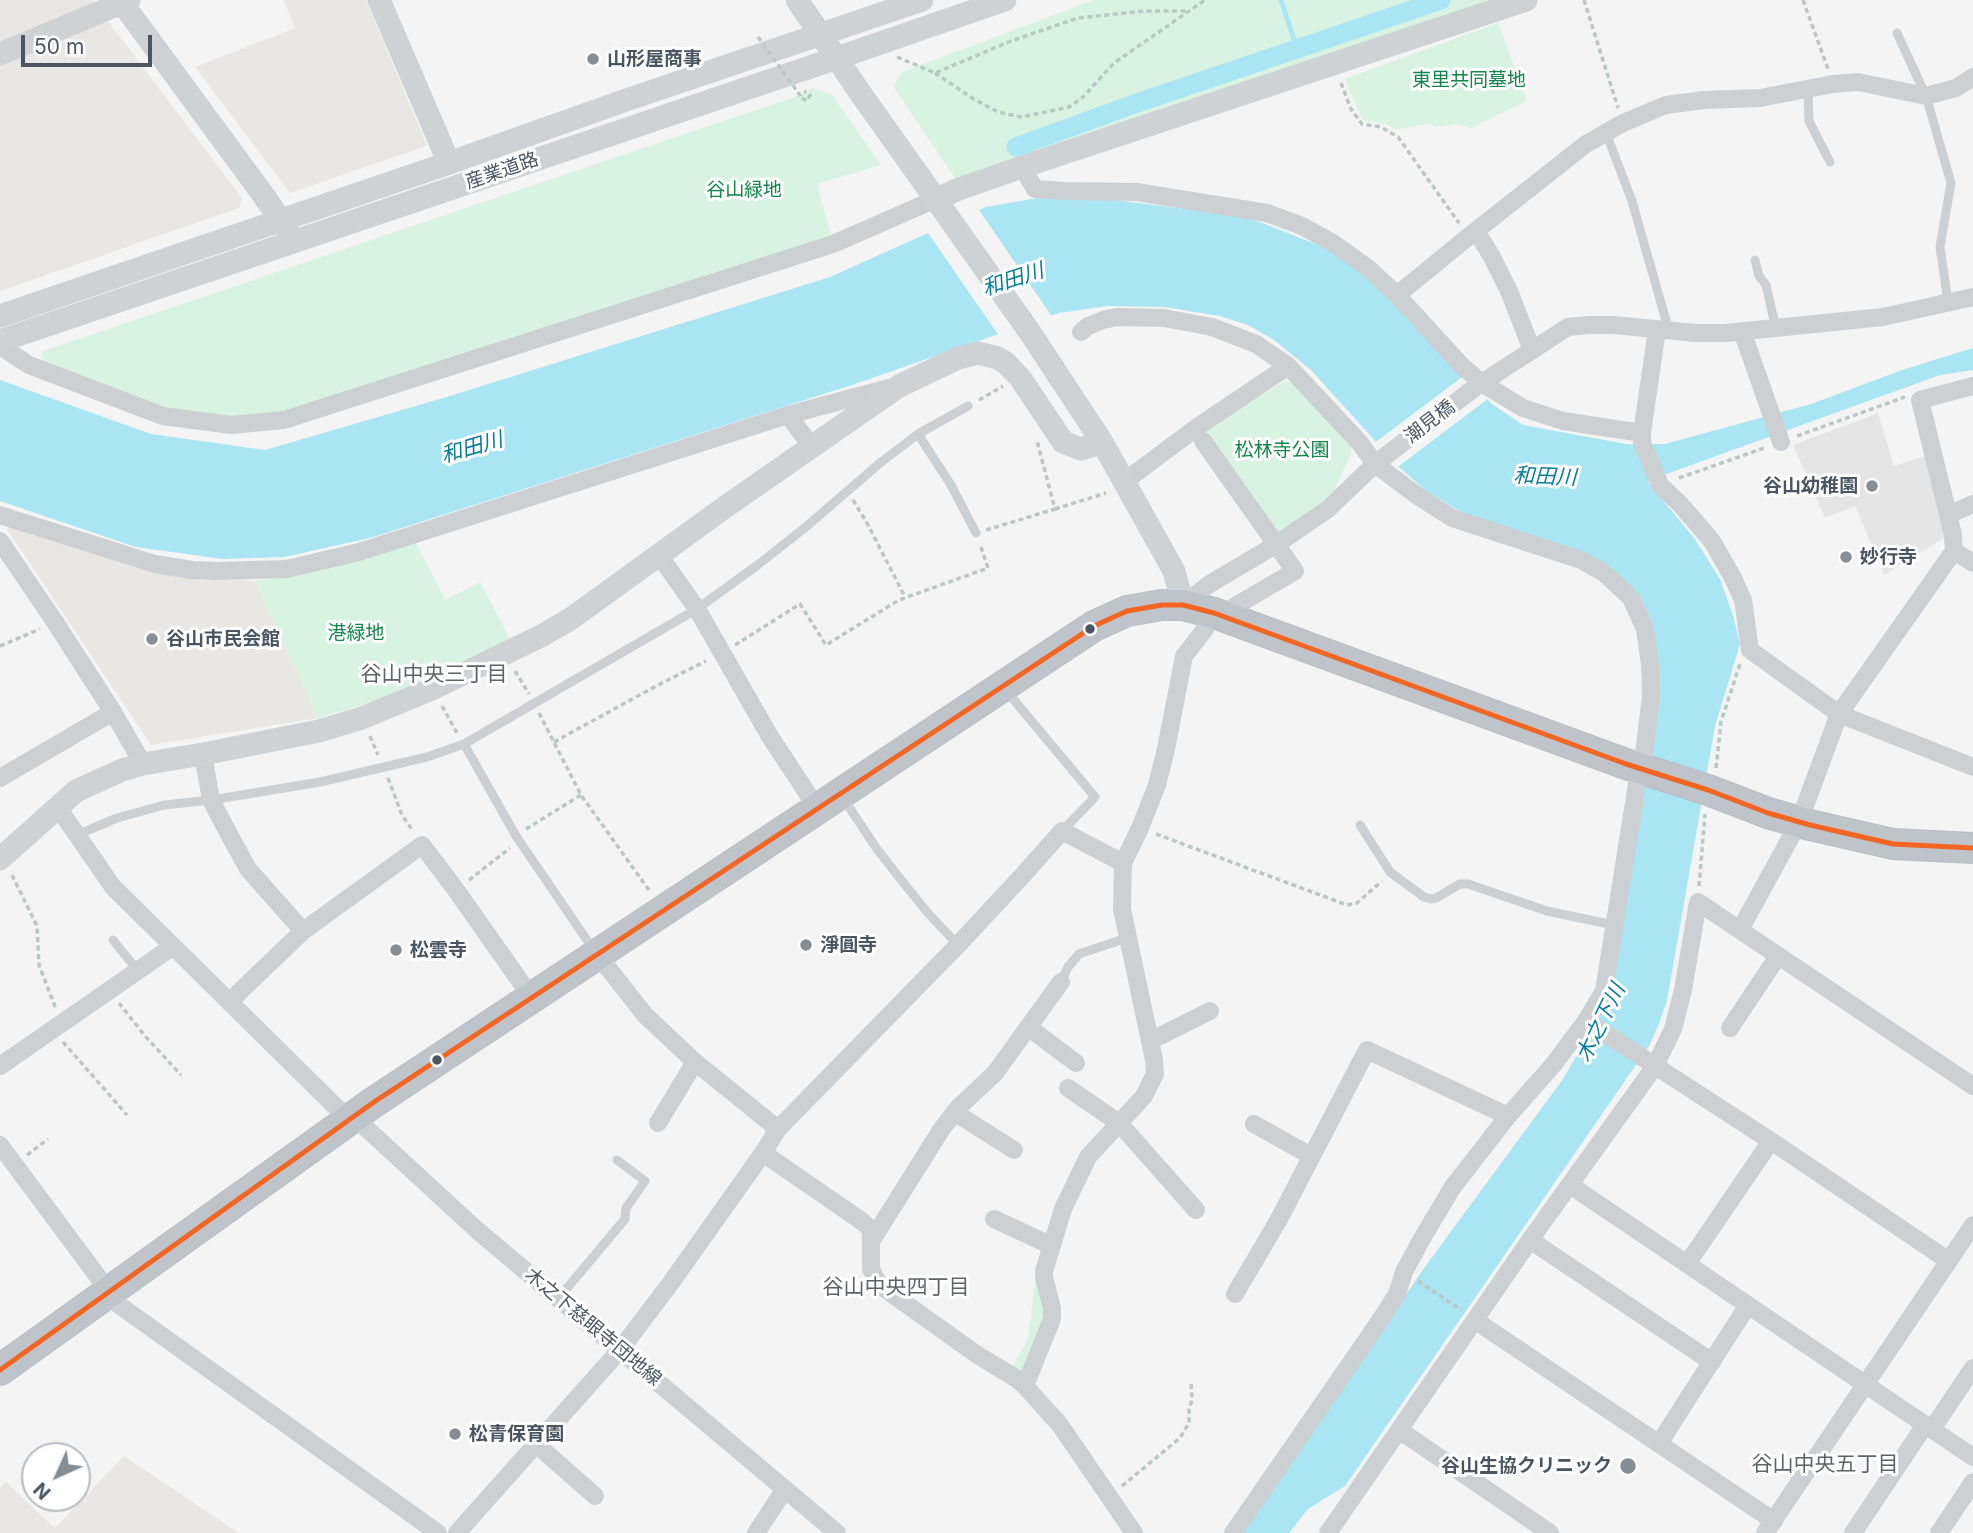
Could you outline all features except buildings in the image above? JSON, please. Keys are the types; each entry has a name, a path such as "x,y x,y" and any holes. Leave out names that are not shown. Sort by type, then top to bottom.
{"highway":[{"path":"0,1370 353,1116 1094,626 1128,611 1183,604 1214,613 1642,769 1799,822 1893,844 1973,848"}],"street":[{"path":"379,0 449,163"},
{"path":"797,0 1029,331 1102,442 1115,487 1174,571 1183,604"},
{"name":"産業道路","path":"0,316 922,0"},
{"name":"産業道路","path":"0,344 1005,0"},
{"path":"0,344 29,365 163,416 231,425 284,420 833,244 941,207 958,189 1526,0"},
{"path":"0,54 124,1 294,242"},
{"path":"1397,295 1586,144 1623,123 1666,105 1760,97 1858,82 1926,96 1956,88 1973,77"},
{"path":"1022,167 1035,189 1136,192 1267,213 1302,226 1333,243 1368,268 1397,295 1480,385 1523,408 1563,421 1642,438"},
{"path":"1472,234 1509,290 1532,351"},
{"name":"潮見橋","path":"1183,604 1208,585 1277,544 1328,509 1379,461 1480,385 1562,330 1574,325 1713,333 1776,329 1883,317 1973,297"},
{"path":"1081,332 1102,320 1117,317 1164,318 1212,327 1256,344 1288,366 1360,443 1419,497 1452,518 1581,560 1604,573 1631,598 1645,629 1650,664 1651,696 1642,769 1604,991 1586,1021 1553,1065 1508,1115 1452,1188 1404,1272 1397,1294 1233,1533"},
{"path":"1663,330 1642,438 1658,480 1712,541 1733,578 1742,600 1750,650 1839,714 1973,767"},
{"path":"1742,331 1780,440"},
{"path":"2,858 76,791 122,770 319,731 362,718 432,689 541,636 569,620 899,386 958,358 971,354 998,358 1015,372 1063,442 1081,449 1102,442"},
{"path":"1115,487 1288,366"},
{"path":"0,514 155,564 216,571 287,569 359,552 788,415 899,386"},
{"path":"1740,930 1799,822 1839,714 1954,551 1954,535 1920,400 1973,386"},
{"path":"788,415 812,447"},
{"path":"1203,441 1295,571 1232,608"},
{"path":"1948,515 1973,504"},
{"path":"0,541 113,712 143,764"},
{"path":"1954,551 1973,563"},
{"path":"659,555 697,609 769,735 829,801"},
{"path":"1026,1386 1052,1319 1044,1277 1063,1209 1083,1165 1144,1097 1152,1082 1155,1068 1122,909 1124,863 1160,773 1184,656 1206,628"},
{"path":"0,778 113,712"},
{"path":"203,754 211,800 248,869 303,930"},
{"name":"木之下慈眼寺団地線","path":"57,806 113,887 338,1109 353,1116 478,1231 837,1533"},
{"path":"457,1533 620,1350 670,1284 778,1129 958,945 1062,831 1124,863"},
{"path":"229,1002 303,930 422,845 531,998"},
{"path":"1328,1533 1471,1318 1655,1066 1673,1029 1683,990 1698,902 1973,1086"},
{"path":"0,1066 172,947"},
{"path":"597,954 645,1015 695,1062 778,1129"},
{"path":"1730,1028 1779,956"},
{"path":"872,1240 940,1130 954,1112 995,1073 1061,982"},
{"path":"1150,1041 1210,1011"},
{"path":"1586,1021 1949,1261"},
{"path":"1028,1027 1076,1063"},
{"path":"1235,1294 1278,1221 1367,1050 1508,1115"},
{"path":"658,1124 695,1062"},
{"path":"1068,1088 1119,1123 1196,1210"},
{"path":"954,1112 1014,1150"},
{"path":"1254,1124 1311,1156"},
{"path":"1687,1264 1771,1141"},
{"path":"0,1145 119,1305 438,1533"},
{"path":"763,1153 871,1230 871,1269 884,1289 1026,1386 1060,1425 1134,1533"},
{"path":"1570,1185 1973,1457"},
{"path":"994,1219 1052,1246"},
{"path":"1471,1318 1660,1443 1770,1527 1973,1225"},
{"path":"1530,1240 1712,1362"},
{"path":"1660,1443 1748,1305"},
{"path":"1853,1533 1973,1368"},
{"path":"1399,1430 1550,1533"},
{"path":"536,1444 595,1496"},
{"path":"1938,1533 1973,1482"},
{"path":"756,1533 785,1489"}],"lane":[{"path":"1897,33 1926,96 1951,183 1940,247 1948,302"},
{"path":"1808,89 1809,121 1830,162"},
{"path":"1606,133 1632,201 1663,330"},
{"path":"1755,260 1759,276 1766,285 1776,329"},
{"path":"77,835 117,818 164,805 211,800 384,769 464,744 697,609 759,565 918,434 968,406"},
{"path":"918,434 951,485 976,533"},
{"path":"1005,685 1095,797 1062,831"},
{"path":"464,744 517,838 597,954"},
{"path":"829,801 894,870 927,912 958,945"},
{"path":"1360,825 1390,872 1424,897 1431,899 1460,884 1468,884 1547,911 1614,925"},
{"path":"1061,982 1068,967 1079,954 1127,938"},
{"path":"113,940 138,971"},
{"path":"558,1299 625,1219 626,1208 645,1181 617,1160"}],"path":[{"path":"891,55 935,73 998,113 1022,117 1069,107 1083,97 1114,63 1205,0"},
{"path":"1584,0 1623,123"},
{"path":"1802,0 1833,84"},
{"path":"935,73 1011,41 1077,18 1145,11 1188,11"},
{"path":"758,37 802,98 807,100 810,95 805,91 791,91"},
{"path":"1333,64 1351,109 1362,124 1381,127 1398,137 1472,234"},
{"path":"968,406 1008,383"},
{"path":"1035,432 1055,509"},
{"path":"554,742 723,652 800,604 825,645 905,597 988,568 976,533 1115,487"},
{"path":"848,492 905,597"},
{"path":"0,646 55,622"},
{"path":"1698,902 1721,722 1743,655 1750,650"},
{"path":"505,654 535,704 581,795 662,911"},
{"path":"432,689 464,744"},
{"path":"362,718 402,816 422,845"},
{"path":"456,890 517,838 581,795"},
{"path":"1140,828 1347,905 1357,903 1390,872"},
{"path":"2,858 37,926 39,965 57,1027 127,1115"},
{"path":"109,990 145,1036 181,1075"},
{"path":"15,1166 48,1139"},
{"path":"1414,1279 1471,1318"},
{"path":"1110,1497 1180,1438 1189,1423 1191,1383"}],"shaded area":[{"path":"0,0 92,0 242,198 239,208 0,291"},
{"path":"284,0 366,0 427,146 290,193 195,67 295,28"},
{"name":"谷山幼稚園","path":"1878,413 1894,466 1925,456 1946,537 1884,575 1855,506 1825,518 1793,445"},
{"path":"10,524 191,577 255,581 318,718 151,745 7,529"},
{"path":"124,1456 239,1533 0,1533 0,1488 6,1482 21,1496 21,1512 38,1512 55,1528 70,1512 91,1512 91,1490"}],"green space":[{"path":"1094,0 1504,0 956,180 893,86 902,72"},
{"name":"東里共同墓地","path":"1498,23 1527,101 1471,128 1456,124 1434,127 1430,123 1397,130 1363,120 1344,79"},
{"name":"谷山緑地","path":"813,88 832,95 881,165 817,184 832,237 283,413 233,417 165,411 44,362 41,354 43,351 800,95"},
{"name":"松林寺公園","path":"1285,381 1294,384 1352,445 1334,492 1275,536 1204,434"},
{"name":"港緑地","path":"416,543 445,600 480,582 511,641 379,700 318,718 255,581 302,574"},
{"path":"1039,1279 1046,1306 1044,1321 1023,1374 1012,1368 1028,1338 1035,1283"}],"water":[{"path":"1038,198 1107,199 1247,217 1346,256 1492,404 1523,425 1626,444 1665,444 1811,404 1902,370 1973,348 1973,370 1940,375 1647,481 1694,538 1720,579 1740,644 1715,726 1667,1000 1659,1024 1649,1046 1345,1486 1308,1509 1289,1533 1242,1533 1427,1264 1563,1079 1612,994 1658,699 1651,620 1640,596 1613,571 1459,511 1426,491 1399,467 1311,370 1274,340 1248,325 1220,316 1164,307 1108,306 1059,313 852,385 370,538 284,557 223,559 136,547 0,501 0,380 151,434 265,450 450,396 830,277 986,207"}],"pier":[{"path":"977,207 1053,318 999,336 926,230"},
{"path":"1466,374 1489,398 1395,469 1373,444"}],"waterway":[{"path":"1281,0 1297,49"},
{"path":"1016,147 1441,0"}],"transit line":[{"path":"0,1370 374,1102 1094,626 1127,611 1162,605 1183,605 1214,613 1626,764 1810,825 1893,844 1973,848"}],"place":[{"name":"山形屋商事","path":"593,59"},
{"name":"谷山幼稚園","path":"1872,486"},
{"name":"妙行寺","path":"1846,557"},
{"name":"谷山市民会館","path":"152,639"},
{"name":"淨圓寺","path":"806,945"},
{"name":"松雲寺","path":"396,950"},
{"name":"松青保育園","path":"455,1434"},
{"name":"谷山生協クリニック","path":"1628,1466"}],"district":[{"name":"谷山中央三丁目","path":"434,675"},
{"name":"谷山中央四丁目","path":"896,1288"},
{"name":"谷山中央五丁目","path":"1825,1465"}],"water label":[{"name":"和田川","path":"1013,280"},
{"name":"和田川","path":"472,448"},
{"name":"和田川","path":"1545,477"},
{"name":"木之下川","path":"1601,1023"}]}
